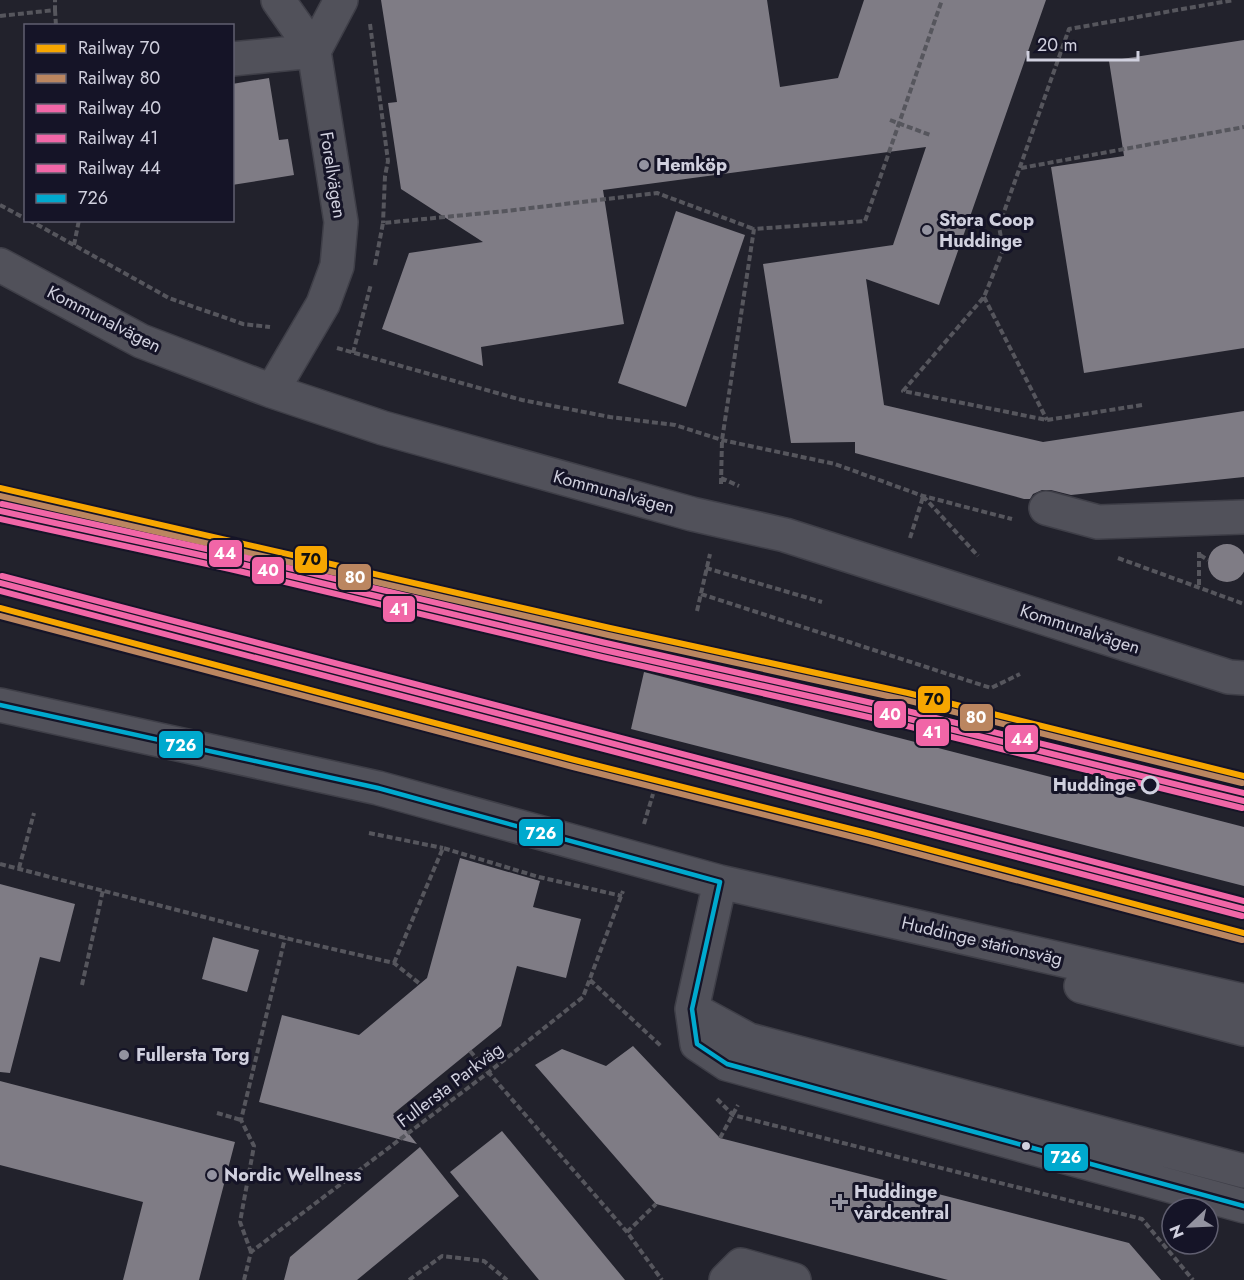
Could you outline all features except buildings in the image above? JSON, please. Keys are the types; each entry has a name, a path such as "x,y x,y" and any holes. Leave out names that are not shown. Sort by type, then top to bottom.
{"street":[{"path":"278,0 314,51"},
{"path":"314,51 341,0"},
{"path":"234,59 314,51"},
{"name":"Forellvägen","path":"272,391 323,304 337,266 341,222 314,51"},
{"name":"Kommunalvägen","path":"0,265 141,341 272,391 394,431 692,514 785,535 1229,677 1244,678"},
{"path":"1046,508 1098,522 1244,517"},
{"name":"Huddinge stationsväg","path":"0,705 378,788 717,893 1244,1001"},
{"path":"1244,1029 793,909 717,893 692,1010 698,1044 727,1064 1244,1206"},
{"path":"692,1010 749,1040 1244,1171"},
{"path":"726,1280 741,1265 794,1280"}],"path":[{"path":"55,0 56,24"},
{"path":"383,223 657,193 754,229 865,222 942,0"},
{"path":"1142,405 1047,420 903,392 984,297 1003,250 999,226 1069,29 1234,0"},
{"path":"0,16 55,10"},
{"path":"369,22 388,161 383,223 374,272"},
{"path":"890,120 930,135"},
{"path":"1021,168 1244,127"},
{"path":"0,205 24,218"},
{"path":"31,222 169,298 243,324 266,325 353,353 522,400 610,417 675,425 722,440 835,464 923,496 1016,521"},
{"path":"74,245 79,222"},
{"path":"721,484 722,440 754,229"},
{"path":"353,353 372,282"},
{"path":"984,297 1047,420"},
{"path":"909,542 923,496"},
{"path":"923,496 978,556"},
{"path":"697,611 711,547"},
{"path":"1199,554 1208,560"},
{"path":"1113,556 1244,604"},
{"path":"706,568 822,602"},
{"path":"701,594 991,688 1020,674"},
{"path":"644,824 653,794"},
{"path":"19,868 34,813"},
{"path":"369,833 442,848 539,877 622,896"},
{"path":"394,963 442,848"},
{"path":"0,864 285,938 394,963 420,984"},
{"name":"Fullersta Parkväg","path":"251,1252 489,1072 583,997 625,886"},
{"path":"82,986 103,890"},
{"path":"244,1280 251,1252 240,1222 254,1146 241,1120 285,938"},
{"path":"590,980 665,1050"},
{"path":"470,1051 627,1232 662,1280"},
{"path":"716,1098 733,1114 1142,1219 1193,1280"},
{"path":"217,1113 241,1120"},
{"path":"627,1232 656,1204"},
{"path":"409,1280 442,1256 484,1261 507,1280"}],"rail line":[{"name":"70","path":"0,488 610,628 908,693 1244,776"},
{"name":"80","path":"0,496 608,635 906,700 1242,783"},
{"name":"44","path":"2,504 234,555 903,710 1244,793"},
{"name":"40","path":"0,511 232,562 901,717 1244,801"},
{"name":"41","path":"0,519 230,569 899,724 1242,808"},
{"name":"44","path":"2,576 1244,901"},
{"name":"40","path":"0,583 1244,909"},
{"name":"41","path":"0,591 1242,916"},
{"name":"70","path":"0,608 1244,933"},
{"name":"80","path":"0,616 1242,940"}],"transit line":[{"name":"726","path":"0,705 378,788 720,882"},
{"name":"726","path":"720,882 692,1009 697,1044 727,1064 1244,1206"}],"place":[{"name":"Hemköp","path":"644,165"},
{"name":"Stora Coop Huddinge","path":"927,230"},
{"name":"Huddinge","path":"1150,785"},
{"name":"Fullersta Torg","path":"124,1055"},
{"name":"Nordic Wellness","path":"212,1175"},
{"name":"Huddinge vårdcentral","path":"840,1202"}]}
